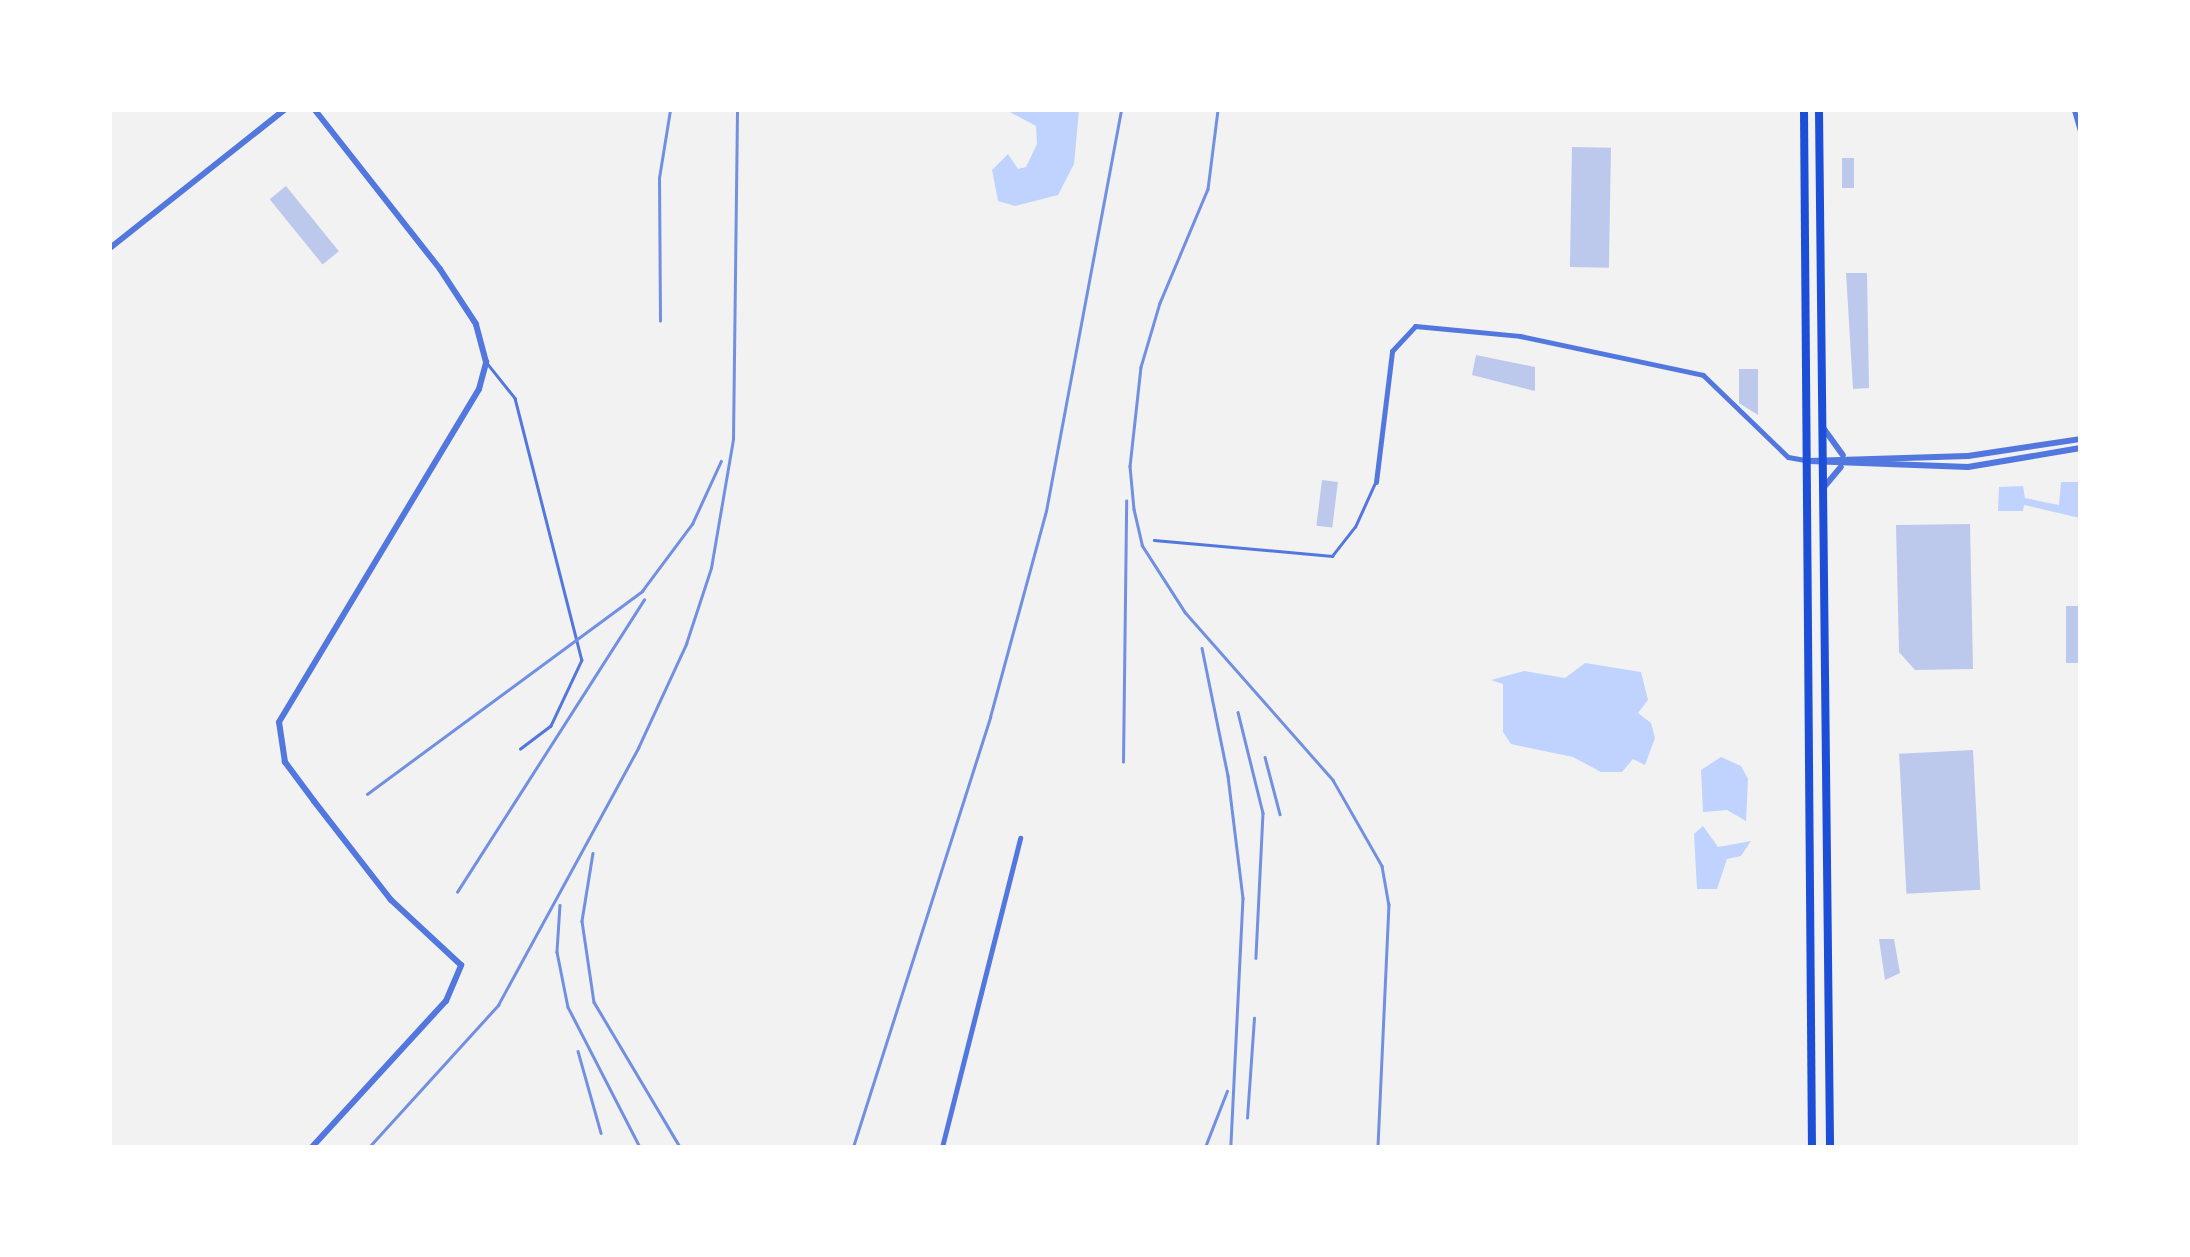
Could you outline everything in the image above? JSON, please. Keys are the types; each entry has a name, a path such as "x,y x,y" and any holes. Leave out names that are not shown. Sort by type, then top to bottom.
{"highway":[{"path":"1804,110 1812,1147"},
{"path":"1819,110 1830,1147"}],"street":[{"path":"110,248 284,110"},
{"path":"312,1147 446,1001 461,965 391,900 314,802 280,751 280,722 479,389 486,362 476,324 440,269 314,110"},
{"path":"2074,110 2080,131"},
{"path":"1376,482 1392,352 1415,326 1520,336 1703,374 1788,456 1808,461 1844,456 1968,456 2080,438"},
{"path":"1822,419 1826,436 1844,456"},
{"path":"1822,460 1842,466 1968,466 2080,448"},
{"path":"1822,490 1842,466"},
{"path":"942,1147 1020,838"}],"lane":[{"path":"486,362 515,398 582,660 551,726 522,750"},
{"path":"1154,540 1332,556 1355,527 1376,482"}],"water":[{"path":"1006,110 1079,110 1074,164 1058,195 1015,206 998,201 992,170 1008,154 1018,169 1026,167 1037,144 1036,126"},
{"path":"2061,482 2080,482 2080,518 2024,505 2023,511 1998,511 1999,487 2023,486 2025,498 2059,505"},
{"path":"1585,663 1641,672 1648,700 1638,713 1651,723 1655,738 1645,765 1633,759 1622,772 1601,772 1573,757 1511,744 1503,732 1503,684 1491,680 1524,671 1565,678"},
{"path":"1721,757 1741,766 1748,779 1746,821 1727,810 1703,812 1701,770"},
{"path":"1703,826 1718,847 1751,841 1741,856 1727,859 1717,889 1697,889 1694,834"}],"building":[{"path":"1572,147 1611,148 1609,268 1570,267"},
{"path":"1842,158 1854,158 1854,188 1842,188"},
{"path":"286,186 339,251 323,264 270,199"},
{"path":"1846,273 1867,273 1869,388 1853,389"},
{"path":"1476,355 1535,367 1535,391 1472,375"},
{"path":"1739,369 1758,369 1758,415 1739,403"},
{"path":"1322,480 1338,482 1332,528 1316,526"},
{"path":"1970,524 1973,669 1915,670 1899,652 1896,525"},
{"path":"2066,606 2080,606 2080,663 2066,663"},
{"path":"1973,750 1980,890 1906,894 1899,754"},
{"path":"1879,939 1894,939 1900,973 1885,980"}],"railway":[{"path":"660,321 659,178 670,110"},
{"path":"369,1147 498,1005 638,748 686,644 711,568 733,439 737,110"},
{"path":"853,1147 990,717 1046,511 1121,110"},
{"path":"1218,110 1208,189 1160,303 1141,367 1130,466 1134,509 1142,545 1185,612 1333,780 1382,866 1389,904 1378,1147"},
{"path":"367,794 642,591 692,524 721,461"},
{"path":"1123,762 1126,501"},
{"path":"457,892 644,600"},
{"path":"1202,648 1228,776 1243,898 1231,1147"},
{"path":"1238,712 1263,813 1256,958"},
{"path":"1265,757 1280,814"},
{"path":"593,853 582,921 594,1002 680,1147"},
{"path":"560,905 557,952 568,1007 640,1147"},
{"path":"1247,1118 1254,1018"},
{"path":"578,1051 601,1133"},
{"path":"1205,1147 1227,1091"}]}
